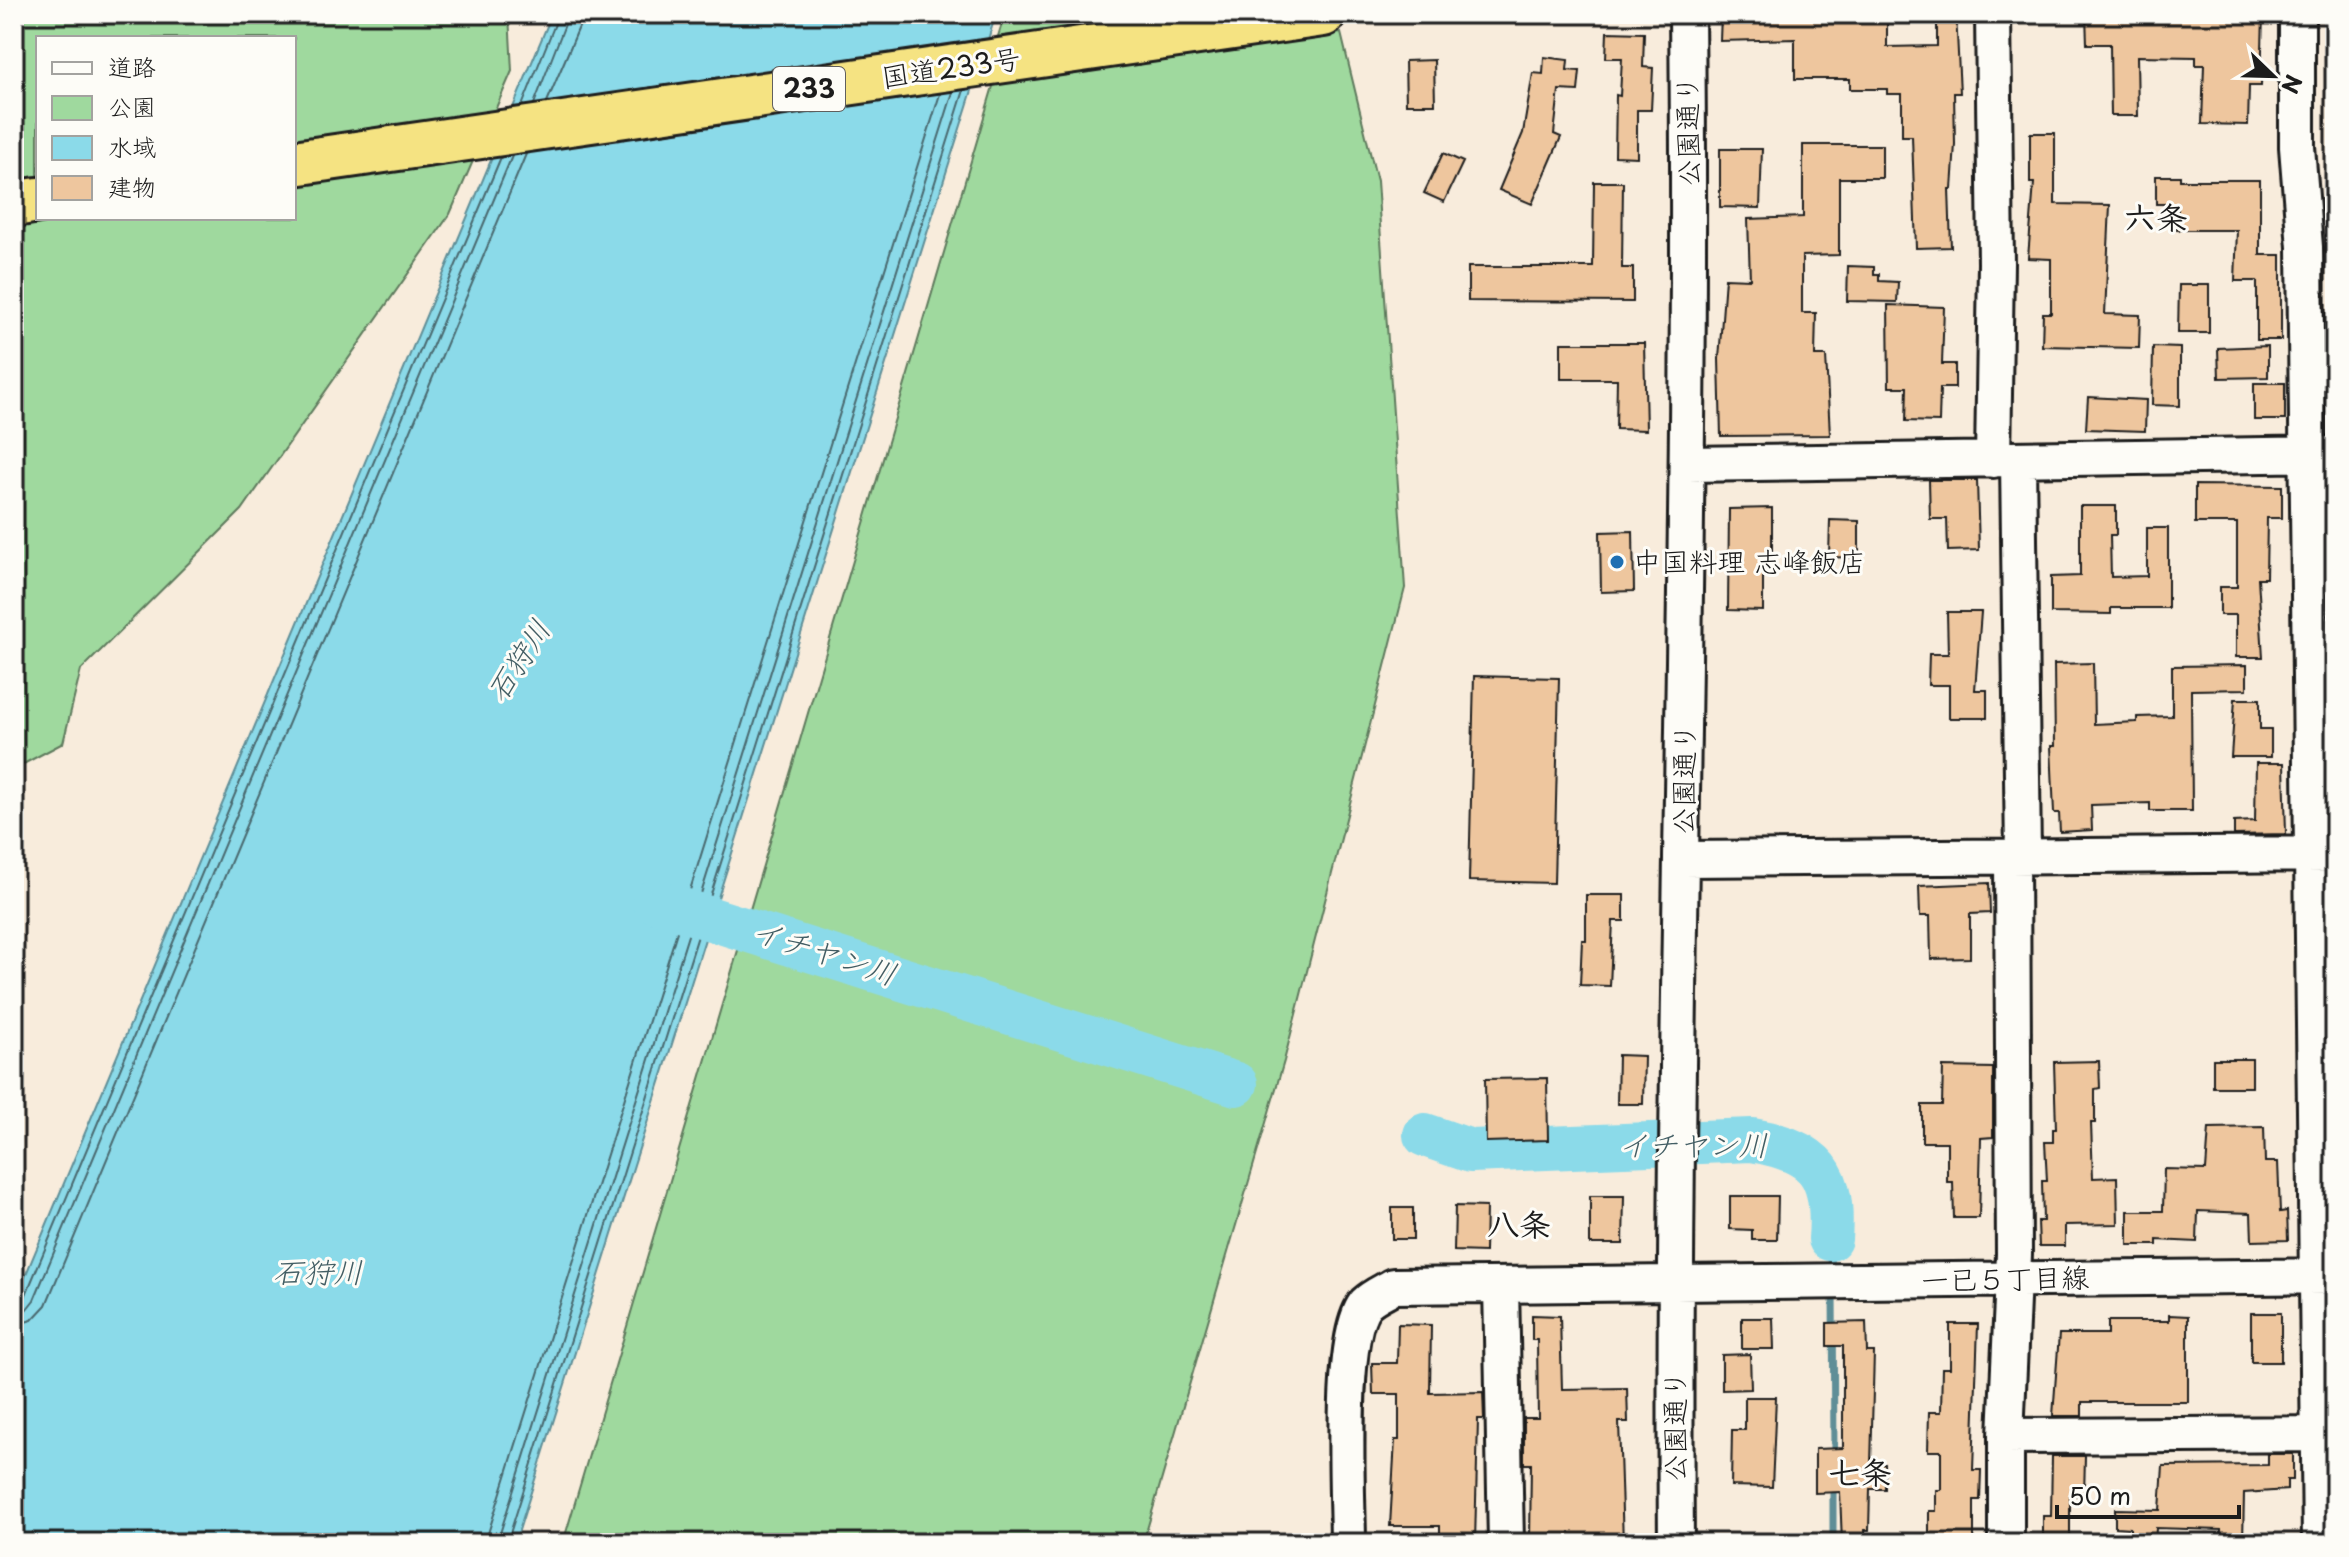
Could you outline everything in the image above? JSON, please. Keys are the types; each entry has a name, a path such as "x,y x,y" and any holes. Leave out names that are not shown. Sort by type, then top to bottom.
{"highway":[{"name":"国道233号","path":"296,163 1323,14"},
{"path":"14,204 36,200"}],"street":[{"name":"公園通り","path":"1676,1543 1675,1283 1688,464 1687,14"},
{"path":"1993,14 1996,263 2006,460 2017,856 2006,1543"},
{"path":"2297,14 2297,147 2322,455 2325,1276 2318,1434 2320,1543"},
{"path":"1688,464 2322,455"},
{"path":"1683,859 2323,854"},
{"name":"一已５丁目線","path":"1348,1543 1348,1381 1355,1333 1365,1303 1393,1286 2325,1276"},
{"path":"1501,1285 1506,1543"},
{"path":"2006,1436 2318,1434"}],"green space":[{"path":"14,14 509,14 512,71 450,214 242,510 81,670 63,743 14,769"},
{"path":"1005,14 1194,14 995,46"},
{"path":"1341,33 1377,181 1405,588 1284,1061 1143,1543 563,1543 994,83"}],"water":[{"name":"石狩川","path":"552,14 996,14 515,1543 14,1543 14,1303"}],"building":[{"path":"1721,14 1887,17 1887,47 1937,46 1937,14 1956,14 1960,93 1954,93 1955,144 1952,189 1949,189 1951,247 1916,248 1912,136 1902,136 1902,94 1887,94 1887,89 1850,89 1850,79 1795,79 1795,39 1720,41"},
{"path":"2086,14 2263,14 2261,86 2249,86 2248,125 2202,124 2204,65 2196,65 2196,57 2137,56 2138,116 2111,116 2110,44 2087,44"},
{"path":"1607,32 1644,33 1643,67 1653,68 1651,110 1637,110 1637,157 1615,156 1616,95 1620,96 1622,58 1606,58"},
{"path":"1544,57 1568,60 1567,70 1580,71 1578,91 1559,90 1554,134 1561,137 1532,204 1499,190 1523,133 1533,73 1543,74"},
{"path":"1434,60 1435,104 1406,104 1405,61"},
{"path":"2030,133 2055,133 2055,204 2110,205 2105,314 2140,315 2139,348 2042,346 2043,313 2051,313 2051,259 2028,258 2034,183 2030,183"},
{"path":"1803,145 1882,145 1882,178 1839,178 1839,255 1802,256 1802,313 1816,313 1815,356 1826,356 1830,435 1721,436 1719,359 1725,278 1750,279 1748,219 1803,217"},
{"path":"1720,149 1762,149 1760,208 1720,207"},
{"path":"1443,153 1463,162 1444,202 1424,193"},
{"path":"2156,176 2180,176 2180,180 2260,180 2260,255 2281,255 2281,340 2257,340 2257,281 2235,281 2237,230 2177,230 2178,204 2156,204"},
{"path":"1594,182 1623,182 1622,268 1633,268 1633,302 1468,301 1468,267 1593,267"},
{"path":"1848,266 1874,267 1879,281 1898,282 1897,302 1847,301"},
{"path":"2179,285 2209,285 2209,333 2178,333"},
{"path":"1888,305 1944,307 1942,364 1955,364 1955,388 1940,388 1939,422 1906,421 1907,387 1889,387"},
{"path":"1561,343 1644,343 1646,430 1616,429 1617,379 1561,379"},
{"path":"2268,346 2268,377 2219,378 2218,348"},
{"path":"2153,347 2180,348 2180,406 2152,405"},
{"path":"2254,383 2285,383 2285,420 2254,420"},
{"path":"2088,397 2146,400 2145,431 2086,429"},
{"path":"1929,480 1977,480 1979,550 1948,551 1947,519 1930,519"},
{"path":"2195,485 2282,486 2282,518 2267,518 2266,578 2258,578 2263,657 2236,657 2236,615 2220,615 2220,587 2237,587 2237,523 2195,523"},
{"path":"2080,506 2116,506 2116,535 2110,535 2111,577 2147,576 2147,528 2168,528 2168,608 2111,608 2111,614 2051,613 2051,577 2080,576"},
{"path":"1772,508 1772,577 1763,577 1763,611 1728,610 1729,509"},
{"path":"1830,520 1859,521 1859,558 1829,557"},
{"name":"中国料理 志峰飯店","path":"1633,531 1634,591 1601,592 1600,532"},
{"path":"1947,612 1981,612 1975,690 1987,690 1987,718 1949,718 1949,685 1928,685 1929,654 1948,654"},
{"path":"2093,663 2094,724 2137,722 2137,717 2172,716 2172,666 2247,665 2247,689 2191,690 2192,811 2150,811 2150,803 2091,805 2092,830 2060,832 2059,813 2054,813 2051,746 2055,746 2054,664"},
{"path":"1474,676 1559,678 1554,883 1469,881"},
{"path":"2235,699 2260,699 2260,729 2271,729 2271,757 2231,757"},
{"path":"2256,763 2284,763 2286,834 2234,835 2234,822 2255,821"},
{"path":"1989,883 1990,913 1970,914 1970,958 1931,959 1930,916 1920,916 1919,886"},
{"path":"1586,895 1624,895 1624,921 1613,921 1610,986 1580,985 1582,940 1586,940"},
{"path":"1618,1055 1644,1056 1643,1104 1617,1104"},
{"path":"2213,1059 2252,1059 2252,1087 2213,1087"},
{"path":"2099,1061 2100,1088 2095,1089 2095,1123 2091,1123 2093,1178 2117,1177 2118,1224 2065,1225 2065,1246 2039,1246 2038,1221 2043,1221 2042,1181 2047,1181 2045,1142 2053,1142 2053,1129 2056,1129 2054,1062"},
{"path":"1943,1067 1993,1068 1993,1137 1981,1138 1979,1218 1954,1218 1953,1182 1947,1182 1947,1142 1922,1142 1922,1105 1942,1105"},
{"path":"1547,1078 1548,1140 1486,1142 1485,1079"},
{"path":"2264,1127 2265,1162 2278,1162 2280,1212 2287,1211 2288,1240 2252,1241 2251,1213 2198,1211 2197,1242 2157,1240 2157,1245 2128,1245 2128,1211 2163,1211 2164,1169 2206,1170 2209,1128"},
{"path":"1590,1196 1624,1196 1623,1244 1590,1244"},
{"path":"1730,1196 1778,1196 1777,1240 1752,1240 1752,1230 1730,1229"},
{"path":"1455,1206 1486,1207 1485,1252 1454,1251"},
{"path":"1392,1208 1413,1208 1413,1239 1392,1239"},
{"path":"2251,1313 2281,1313 2281,1362 2251,1362"},
{"path":"1532,1315 1560,1316 1562,1389 1627,1388 1628,1422 1619,1422 1623,1543 1530,1541 1531,1464 1524,1464 1524,1418 1538,1418 1537,1340 1532,1340"},
{"path":"2169,1315 2188,1316 2188,1402 2082,1402 2082,1416 2053,1416 2059,1334 2108,1334 2108,1321 2169,1321"},
{"path":"1742,1318 1773,1318 1774,1349 1742,1349"},
{"path":"1866,1322 1867,1352 1874,1352 1871,1465 1885,1464 1885,1489 1870,1489 1869,1530 1865,1530 1865,1543 1842,1543 1840,1492 1815,1493 1815,1449 1843,1448 1843,1346 1827,1346 1827,1323"},
{"path":"1398,1324 1431,1325 1430,1393 1483,1392 1484,1419 1478,1419 1475,1543 1440,1543 1440,1526 1390,1526 1395,1440 1399,1440 1399,1394 1373,1394 1372,1363 1397,1363"},
{"path":"1950,1324 1978,1324 1973,1470 1981,1470 1980,1500 1974,1500 1974,1541 1929,1541 1929,1511 1936,1511 1936,1490 1941,1490 1941,1451 1928,1451 1929,1412 1941,1412 1942,1368 1950,1368"},
{"path":"1750,1354 1751,1389 1722,1390 1722,1355"},
{"path":"1745,1397 1776,1397 1772,1487 1731,1486 1732,1430 1745,1430"},
{"path":"2268,1454 2293,1454 2293,1480 2287,1480 2287,1490 2244,1493 2243,1543 2221,1543 2221,1530 2156,1528 2155,1543 2130,1543 2130,1528 2115,1527 2115,1509 2160,1510 2163,1466 2268,1465"},
{"path":"2052,1456 2085,1456 2084,1496 2070,1495 2070,1543 2043,1543 2043,1516 2051,1516"}],"waterway":[{"name":"イチヤン川","path":"654,901 1236,1084"},
{"name":"イチヤン川","path":"1425,1135 1471,1151 1752,1140 1774,1145 1807,1159 1825,1182 1831,1216 1830,1239"},
{"name":"イチヤン川","path":"1830,1239 1832,1273"},
{"name":"イチヤン川","path":"1833,1289 1834,1457"},
{"name":"イチヤン川","path":"1833,1485 1833,1543"}],"place":[{"name":"中国料理 志峰飯店","path":"1617,562"}],"district":[{"name":"六条","path":"2156,218"},
{"name":"八条","path":"1519,1225"},
{"name":"七条","path":"1860,1473"}]}
